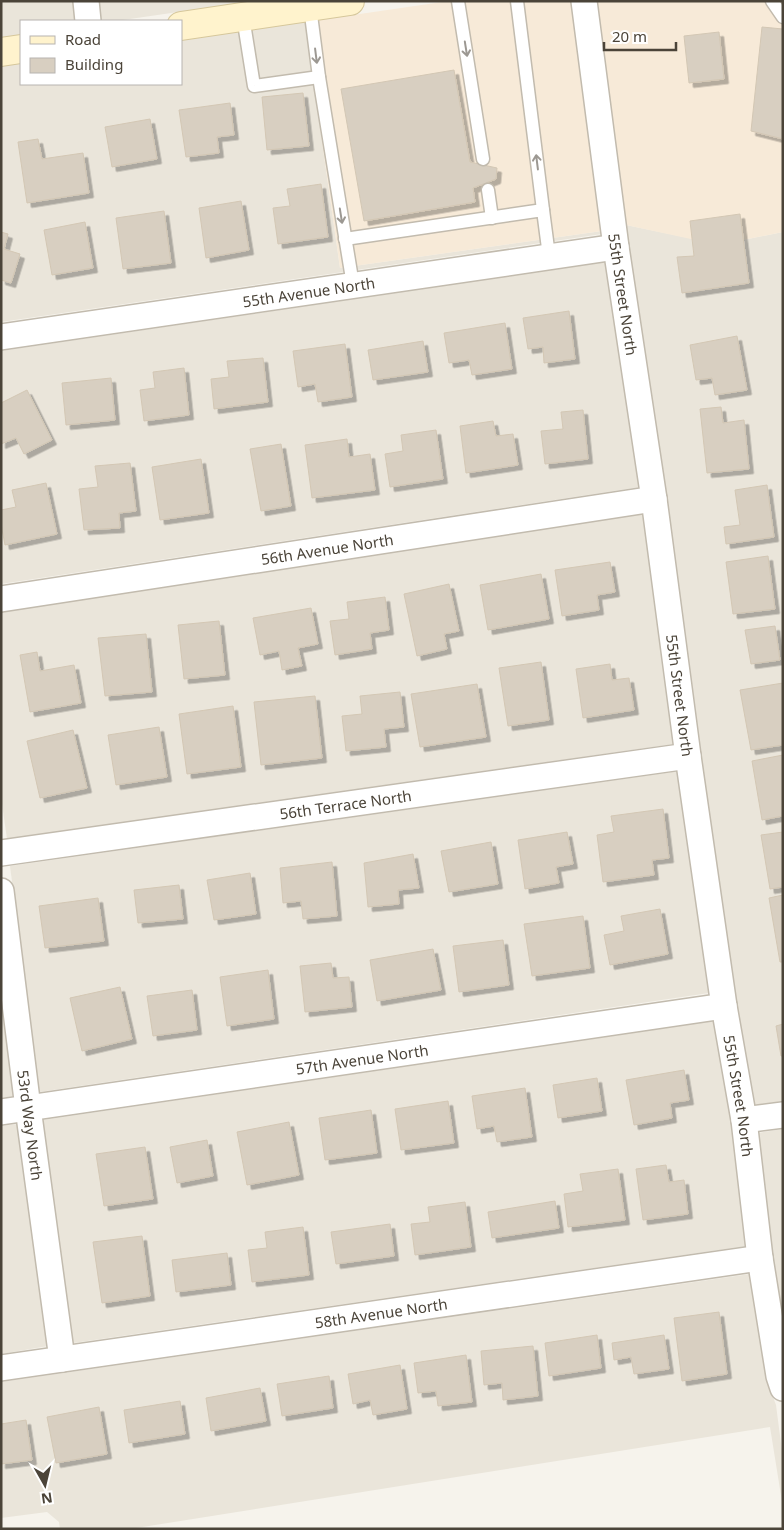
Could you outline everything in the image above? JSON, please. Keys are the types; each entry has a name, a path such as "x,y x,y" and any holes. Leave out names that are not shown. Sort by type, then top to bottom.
{"main road":[{"path":"182,26 350,1"},
{"path":"1,52 20,49"}],"street":[{"path":"86,1 88,20"},
{"name":"55th Street North","path":"584,1 616,246 654,499 688,756 724,1006 744,1120 760,1258 779,1376 783,1388"},
{"name":"55th Avenue North","path":"1,337 616,246"},
{"name":"56th Avenue North","path":"1,599 654,499"},
{"name":"56th Terrace North","path":"1,854 688,756"},
{"name":"53rd Way North","path":"1,891 62,1358"},
{"name":"57th Avenue North","path":"1,1112 724,1006"},
{"path":"744,1120 783,1115"},
{"name":"58th Avenue North","path":"1,1368 760,1258"}],"lane":[{"path":"458,1 484,159"},
{"path":"516,1 549,256"},
{"path":"772,1 783,18"},
{"path":"310,7 319,77 353,285"},
{"path":"243,17 254,86 319,77"},
{"path":"488,190 492,218"},
{"path":"345,239 543,210"}],"shaded area":[{"path":"1,1 73,1 76,20 20,20 20,35 1,38"},
{"path":"98,1 254,1 123,20 101,20"},
{"path":"449,1 571,1 602,231 340,268 305,22"},
{"path":"596,1 783,1 783,232 728,243 728,247 626,225"},
{"path":"305,22 340,268 602,231 602,234 1,322 1,66 20,63 20,85 182,85 182,40"},
{"path":"626,225 728,246 728,243 783,232 783,1101 754,1105 736,1003 700,754 669,510"},
{"path":"606,262 640,487 1,584 1,351"},
{"path":"644,514 674,744 7,839 1,797 1,612"},
{"path":"678,771 709,993 39,1092 10,866"},
{"path":"1,991 14,1096 1,1098"},
{"path":"714,1021 732,1122 746,1246 73,1343 43,1120"},
{"path":"18,1124 48,1346 1,1354 1,1126"},
{"path":"783,1129 783,1323 772,1256 758,1133"},
{"path":"750,1274 766,1378 776,1405 783,1459 783,1508 770,1427 130,1529 60,1529 59,1522 47,1512 1,1518 1,1382"}],"building":[{"path":"762,27 783,29 783,139 751,131"},
{"path":"719,32 724,79 689,83 684,36"},
{"path":"454,70 470,162 497,168 496,179 473,188 475,202 364,221 341,89"},
{"path":"303,93 309,146 267,150 262,97"},
{"path":"230,103 234,135 217,137 219,153 186,157 179,110"},
{"path":"150,119 157,159 112,167 105,127"},
{"path":"38,139 42,159 83,153 89,193 27,203 18,142"},
{"path":"321,184 328,237 278,244 273,208 290,206 287,189"},
{"path":"241,201 249,250 206,258 199,208"},
{"path":"164,211 171,263 123,269 116,218"},
{"path":"740,214 749,283 682,293 677,257 694,256 690,221"},
{"path":"85,222 93,268 52,275 44,230"},
{"path":"1,232 8,234 4,249 20,254 11,283 1,280"},
{"path":"569,311 575,359 544,363 543,347 528,349 523,318"},
{"path":"505,323 512,369 472,375 469,360 449,363 444,333"},
{"path":"737,336 747,390 715,395 712,378 696,380 690,345"},
{"path":"423,341 428,372 373,380 368,350"},
{"path":"345,344 352,397 318,402 315,384 298,387 293,351"},
{"path":"263,358 268,402 214,409 211,379 229,377 227,361"},
{"path":"184,368 189,415 144,421 140,390 155,388 153,372"},
{"path":"111,378 115,420 66,425 62,383"},
{"path":"27,390 52,440 24,454 16,438 1,444 1,403"},
{"path":"721,407 723,423 744,420 749,469 707,473 700,409"},
{"path":"583,410 588,459 545,464 541,431 563,429 561,412"},
{"path":"493,421 496,436 513,434 518,465 466,473 460,426"},
{"path":"436,430 443,479 390,487 385,454 403,451 401,435"},
{"path":"347,439 349,457 370,454 375,490 312,498 305,445"},
{"path":"281,444 291,506 261,511 250,449"},
{"path":"201,459 209,513 160,520 152,467"},
{"path":"130,463 136,511 119,513 120,528 84,530 79,489 98,487 95,466"},
{"path":"46,483 57,534 5,545 1,524 1,510 16,507 12,490"},
{"path":"767,485 774,537 726,544 724,527 740,525 735,490"},
{"path":"768,556 775,609 733,614 726,562"},
{"path":"610,562 615,592 597,595 599,610 562,616 555,570"},
{"path":"541,574 549,619 488,630 480,585"},
{"path":"449,584 459,631 444,634 447,649 417,656 404,594"},
{"path":"385,597 389,630 370,633 372,649 335,655 330,621 349,619 347,602"},
{"path":"311,608 318,644 298,648 302,666 282,670 279,651 260,655 253,618"},
{"path":"219,621 225,675 184,679 178,625"},
{"path":"775,626 780,660 751,664 745,630"},
{"path":"146,634 152,692 105,696 98,638"},
{"path":"37,652 40,671 74,665 81,703 30,712 20,655"},
{"path":"541,662 549,720 508,726 499,668"},
{"path":"610,664 612,680 629,678 634,710 583,718 576,669"},
{"path":"783,683 783,745 751,750 740,690"},
{"path":"477,684 486,737 420,747 411,694"},
{"path":"400,692 404,727 384,729 386,747 346,751 342,716 362,714 360,696"},
{"path":"315,696 322,758 261,765 254,702"},
{"path":"233,706 241,767 187,774 179,714"},
{"path":"159,727 167,777 116,785 108,735"},
{"path":"73,730 87,788 40,798 27,741"},
{"path":"783,755 783,816 762,820 752,761"},
{"path":"663,809 669,858 652,860 654,875 603,882 597,835 614,832 611,816"},
{"path":"567,832 573,864 556,867 559,883 525,889 518,840"},
{"path":"783,832 783,887 770,889 761,835"},
{"path":"491,842 498,884 449,892 441,851"},
{"path":"413,854 419,888 398,890 399,904 368,907 364,863"},
{"path":"332,862 337,916 303,919 301,901 283,903 280,868"},
{"path":"250,873 256,914 214,920 207,880"},
{"path":"179,885 183,919 138,923 134,890"},
{"path":"783,895 783,962 780,962 769,898"},
{"path":"98,898 104,941 45,948 39,906"},
{"path":"660,909 668,954 610,965 604,935 624,931 621,916"},
{"path":"583,916 590,968 532,976 524,924"},
{"path":"503,940 509,985 459,992 453,946"},
{"path":"433,949 441,990 377,1001 370,960"},
{"path":"331,963 333,978 349,977 352,1007 305,1012 300,966"},
{"path":"268,970 274,1019 227,1026 220,977"},
{"path":"120,987 132,1039 82,1051 70,998"},
{"path":"192,990 197,1030 153,1036 147,996"},
{"path":"783,1024 783,1056 781,1056 776,1026"},
{"path":"684,1070 689,1100 670,1103 672,1118 634,1125 626,1080"},
{"path":"597,1078 602,1111 558,1118 553,1085"},
{"path":"525,1088 532,1137 497,1142 494,1126 477,1129 472,1096"},
{"path":"448,1101 454,1143 401,1150 395,1109"},
{"path":"371,1110 377,1153 325,1160 319,1118"},
{"path":"289,1122 299,1175 247,1185 237,1132"},
{"path":"207,1140 213,1176 177,1183 170,1147"},
{"path":"145,1147 153,1199 104,1206 96,1154"},
{"path":"666,1165 669,1182 684,1180 688,1214 643,1220 636,1169"},
{"path":"618,1169 625,1220 568,1227 564,1194 583,1191 580,1174"},
{"path":"555,1201 559,1228 492,1238 488,1212"},
{"path":"465,1202 471,1247 415,1255 411,1224 430,1222 428,1207"},
{"path":"390,1224 394,1256 336,1264 331,1232"},
{"path":"303,1227 309,1275 252,1282 248,1250 267,1248 265,1232"},
{"path":"142,1236 150,1296 102,1303 93,1242"},
{"path":"227,1253 231,1285 176,1292 172,1260"},
{"path":"719,1312 727,1374 682,1381 674,1318"},
{"path":"597,1335 601,1368 549,1376 545,1343"},
{"path":"664,1335 669,1369 634,1374 631,1357 614,1360 612,1343"},
{"path":"533,1346 538,1396 503,1400 502,1383 484,1385 481,1351"},
{"path":"466,1355 472,1402 438,1406 436,1391 418,1393 414,1363"},
{"path":"400,1365 407,1409 373,1415 370,1400 353,1404 348,1374"},
{"path":"329,1376 333,1408 282,1416 277,1384"},
{"path":"260,1388 266,1421 211,1431 206,1398"},
{"path":"180,1401 185,1434 129,1443 124,1410"},
{"path":"99,1407 107,1454 56,1463 47,1417"},
{"path":"26,1420 32,1460 1,1464 1,1424"}]}
